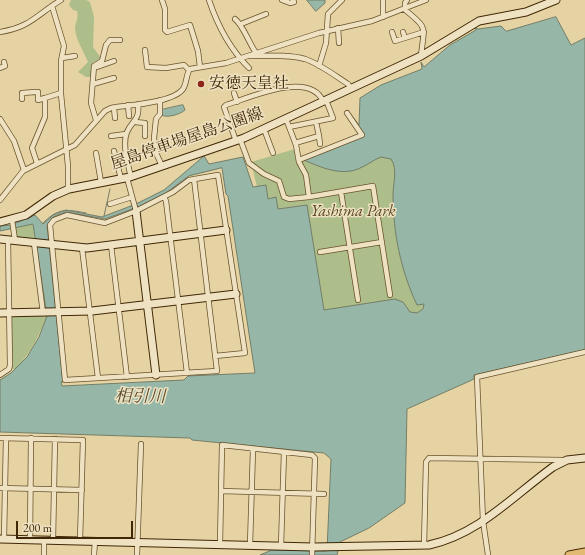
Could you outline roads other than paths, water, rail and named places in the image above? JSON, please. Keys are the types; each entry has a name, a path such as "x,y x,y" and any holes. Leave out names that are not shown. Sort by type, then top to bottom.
{"main road":[{"path":"570,555 585,552"}],"street":[{"path":"0,32 13,30 26,25 61,0"},
{"path":"162,0 165,9 165,30 167,32 190,26 198,51 200,67"},
{"path":"209,0 215,17 239,58 249,68"},
{"path":"282,0 290,3 294,2 292,0"},
{"path":"319,66 326,43 328,14 336,4 342,0"},
{"path":"383,0 383,17"},
{"path":"405,9 405,3 407,0"},
{"path":"188,70 225,64 256,52 326,31 383,17 426,0"},
{"name":"屋島停車場屋島公園線","path":"0,222 12,222 30,213 53,196 68,189 127,178 238,140 421,56 479,21 526,12 556,0"},
{"path":"52,6 63,41 61,94 68,168 68,189"},
{"path":"405,9 421,22 424,32 421,56"},
{"path":"241,24 266,14"},
{"path":"235,19 241,24 246,38 256,52"},
{"path":"338,28 339,42"},
{"path":"392,32 396,43 405,38 424,32"},
{"path":"403,32 405,38"},
{"path":"96,120 91,103 94,66 102,61 106,45 110,40 120,40"},
{"path":"0,200 24,170 78,143 105,111 128,105 173,97 181,92 186,82 188,70 184,65 166,68 147,67 145,50"},
{"path":"62,58 75,56"},
{"path":"246,56 292,57 305,59 348,84 351,89"},
{"path":"94,68 114,61"},
{"path":"0,68 5,66 4,62"},
{"path":"93,84 114,78"},
{"path":"289,127 333,118 320,94 314,89 282,87 226,105 224,107 249,163 264,174 279,181 284,197 289,199 309,197 373,186 390,295"},
{"path":"22,99 22,93 38,92 38,100 61,94"},
{"path":"234,94 237,102"},
{"path":"37,163 32,148 45,117 45,98"},
{"path":"160,100 160,114 156,119 154,139 156,153 162,166"},
{"path":"127,178 126,134 135,122 138,115 138,104"},
{"path":"128,105 129,116"},
{"path":"114,108 115,118"},
{"path":"299,160 362,135 347,113"},
{"path":"0,119 14,141 24,170"},
{"path":"286,119 295,143 299,160 306,174 309,197"},
{"path":"135,122 145,123 145,136"},
{"path":"316,122 320,144"},
{"path":"264,129 273,153"},
{"path":"111,136 126,134"},
{"path":"295,143 319,136"},
{"path":"114,151 127,178 136,210 156,375"},
{"path":"96,153 101,182"},
{"path":"194,179 200,234 208,297 215,356 217,371 65,380 50,244 50,225 54,220 67,215 105,223 164,197 189,180 194,179 218,175 245,353 215,356"},
{"path":"341,192 358,300"},
{"path":"110,204 117,200 132,197"},
{"path":"164,197 187,373"},
{"path":"0,375 10,367 9,313 11,240 14,229 12,222"},
{"path":"0,239 82,248 226,230"},
{"path":"320,252 382,242"},
{"path":"35,243 44,313"},
{"path":"111,245 127,377"},
{"path":"82,248 98,378"},
{"path":"0,313 90,312 236,294"},
{"path":"488,555 483,521 477,377 585,352"},
{"path":"0,438 83,440 80,540"},
{"path":"6,438 2,488 2,539 281,546 312,550 327,547 424,546 454,538 483,521 546,472 567,460"},
{"path":"30,540 31,438"},
{"path":"53,540 56,439"},
{"path":"137,555 141,444"},
{"path":"220,544 222,445 312,455 316,458 312,550"},
{"path":"250,545 253,449"},
{"path":"281,546 284,452"},
{"path":"424,546 426,462 429,458 567,460 585,458"},
{"path":"2,488 82,490"},
{"path":"221,491 324,494"},
{"path":"44,540 44,555"},
{"path":"94,555 95,541"}],"water":[{"path":"307,0 325,0 325,3 316,11"},
{"name":"相引川","path":"556,17 571,45 585,38 585,350 474,375 474,379 407,409 405,503 369,528 340,542 337,555 260,555 272,550 327,551 331,459 324,453 192,440 190,438 0,432 0,380 11,373 27,357 39,337 47,316 33,224 0,231 0,226 11,225 35,215 43,224 53,215 66,210 102,217 136,204 164,190 204,156 209,164 243,157 253,187 266,185 268,199 276,197 278,209 307,205 324,310 395,299 403,302 410,312 417,313 423,309 424,304 417,305 406,279 396,238 393,209 395,172 391,159 381,157 358,169 344,172 330,170 304,160 363,136 349,112 359,125 360,98 381,85 422,69 421,62 424,67 450,45 476,30 475,27 478,29 501,26 506,31","holes":["222,168 226,194 228,196 255,373 188,376 184,380 62,386 61,382 63,382 47,225 53,217 66,212 105,219 138,207 166,193 189,176"]},
{"path":"183,105 185,110 180,113 173,116 161,115 161,110"}],"waterway":[{"path":"104,216 110,189"},
{"path":"42,224 57,212 73,211 86,213"}],"place":[{"name":"安徳天皇社","path":"201,84"}],"park label":[{"name":"Yashima Park","path":"353,212"}]}
